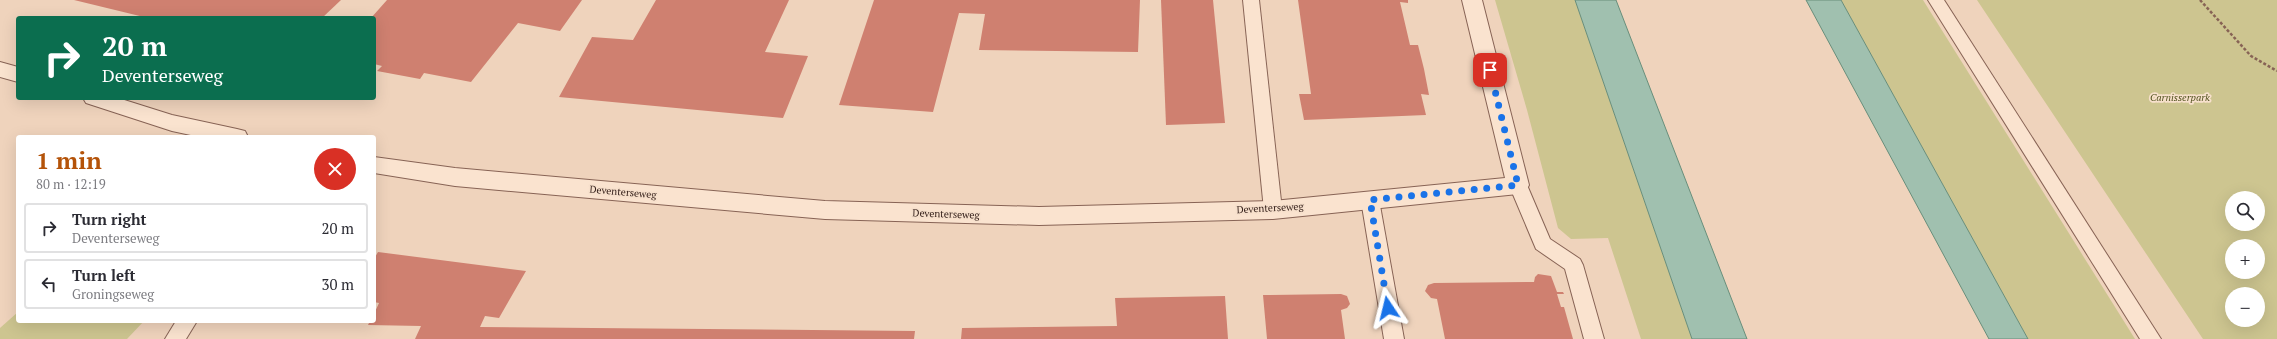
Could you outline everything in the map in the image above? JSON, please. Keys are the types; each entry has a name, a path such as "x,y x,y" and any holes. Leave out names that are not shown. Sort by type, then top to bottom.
{"street":[{"path":"1472,0 1518,185"},
{"path":"0,69 16,74"},
{"path":"98,100 172,123 228,135"},
{"name":"Deventerseweg","path":"376,165 463,178 825,210 1039,216 1273,210 1518,185"}],"lane":[{"path":"1251,0 1273,210"},
{"path":"1936,0 2151,339"},
{"path":"1518,185 1543,244 1573,265 1594,339"},
{"path":"1370,200 1394,339"},
{"path":"175,339 186,323"}],"path":[{"path":"2200,0 2251,56 2277,71"}],"green space":[{"path":"1495,0 1575,0 1692,339 1641,339 1608,238 1571,239 1558,228 1527,110"},
{"path":"1841,0 1923,0 2135,339 2028,339"},
{"name":"Carnisserpark","path":"1977,0 2277,0 2277,339 2203,339"},
{"path":"16,314 16,323 142,323 127,339 0,339 0,328"}],"shaded area":[{"path":"1575,0 1616,0 1747,339 1692,339"},
{"path":"1806,0 1841,0 2028,339 1989,339"}],"building":[{"path":"74,0 341,0 324,16 140,16"},
{"path":"387,0 582,0 560,31 518,23 471,82 424,73 420,79 377,71 382,66 376,64 376,16 373,16"},
{"path":"656,0 789,0 765,52 808,56 783,118 559,97 592,37 633,40"},
{"path":"874,0 1140,0 1138,52 979,50 985,14 959,13 933,112 839,105"},
{"path":"1161,0 1213,0 1225,123 1166,125"},
{"path":"1298,0 1408,0 1408,3 1400,2 1410,45 1418,45 1424,69 1429,95 1421,94 1426,115 1304,120 1299,94 1311,94"},
{"path":"378,252 526,271 499,318 485,316 480,327 915,331 914,339 415,339 421,326 368,325 369,323 376,323 376,310 379,303 376,302 376,256"},
{"path":"1538,274 1551,276 1557,292 1563,292 1564,294 1557,294 1561,307 1564,307 1573,339 1445,339 1437,299 1431,298 1425,291 1428,285 1434,283 1534,282 1535,277"},
{"path":"1341,294 1347,296 1350,304 1347,308 1341,310 1345,339 1267,339 1263,295"},
{"path":"1225,296 1228,339 961,339 962,328 1117,326 1115,298"}],"route":[{"path":"1388,308 1370,200 1518,185 1490,70"}]}
